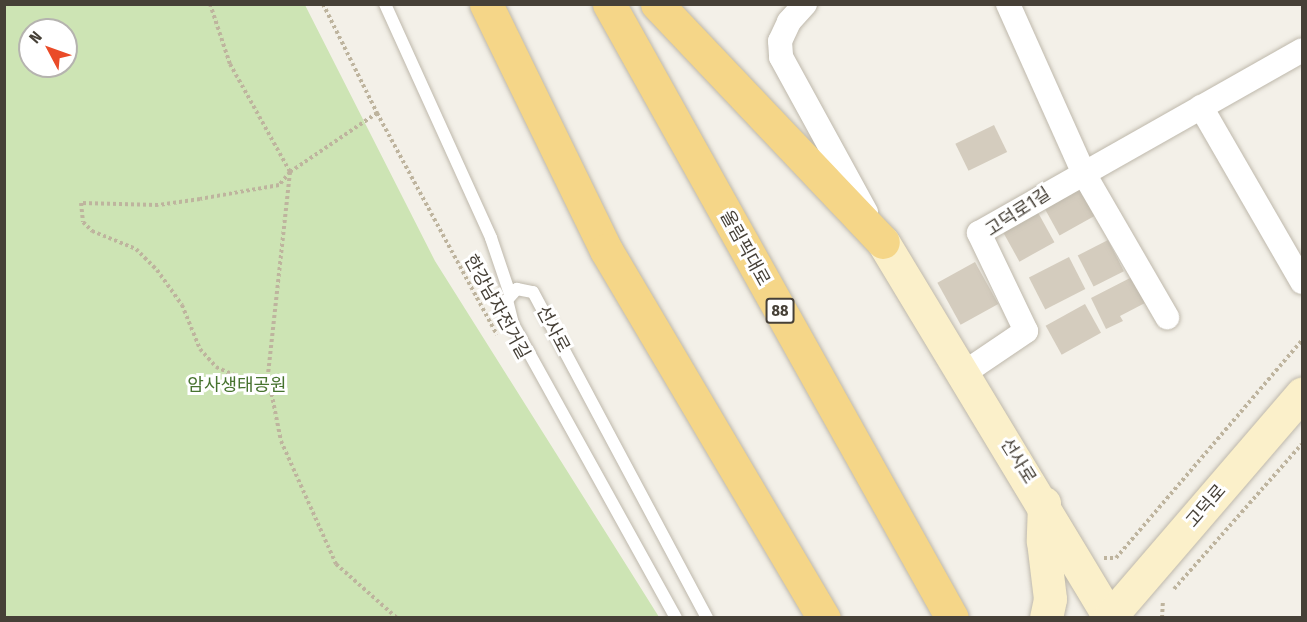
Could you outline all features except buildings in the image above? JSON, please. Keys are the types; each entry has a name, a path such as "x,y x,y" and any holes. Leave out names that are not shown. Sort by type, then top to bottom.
{"highway":[{"path":"486,4 606,250 824,618"},
{"name":"올림픽대로","path":"609,4 952,618"},
{"path":"657,4 882,242"}],"main road":[{"name":"선사로","path":"882,242 1044,503 1110,617"},
{"name":"고덕로","path":"1110,617 1302,394"},
{"path":"1044,503 1043,542 1050,599 1046,618"}],"street":[{"path":"1008,4 1083,172 1167,316"},
{"name":"선사로","path":"797,13 780,41 781,57 882,242"},
{"name":"고덕로1길","path":"963,373 1026,331 979,233 1083,172 1302,50"},
{"path":"1201,107 1302,282"}],"lane":[{"path":"385,4 491,238 510,294"},
{"name":"선사로","path":"676,618 509,315 510,294 525,288 533,292 707,618"}],"path":[{"path":"210,4 230,64 290,172 268,376 281,441 336,564 397,618"},
{"name":"한강남자전거길","path":"323,4 377,112 502,344"},
{"path":"271,391 216,367 200,349 182,305 157,270 136,249 92,231 82,222 81,203 158,205 279,185 290,172 377,112"},
{"path":"1116,558 1302,341"},
{"path":"1162,618 1161,603 1302,444"}],"green space":[{"name":"암사생태공원","path":"4,5 305,5 435,261 659,617 5,617"}]}
